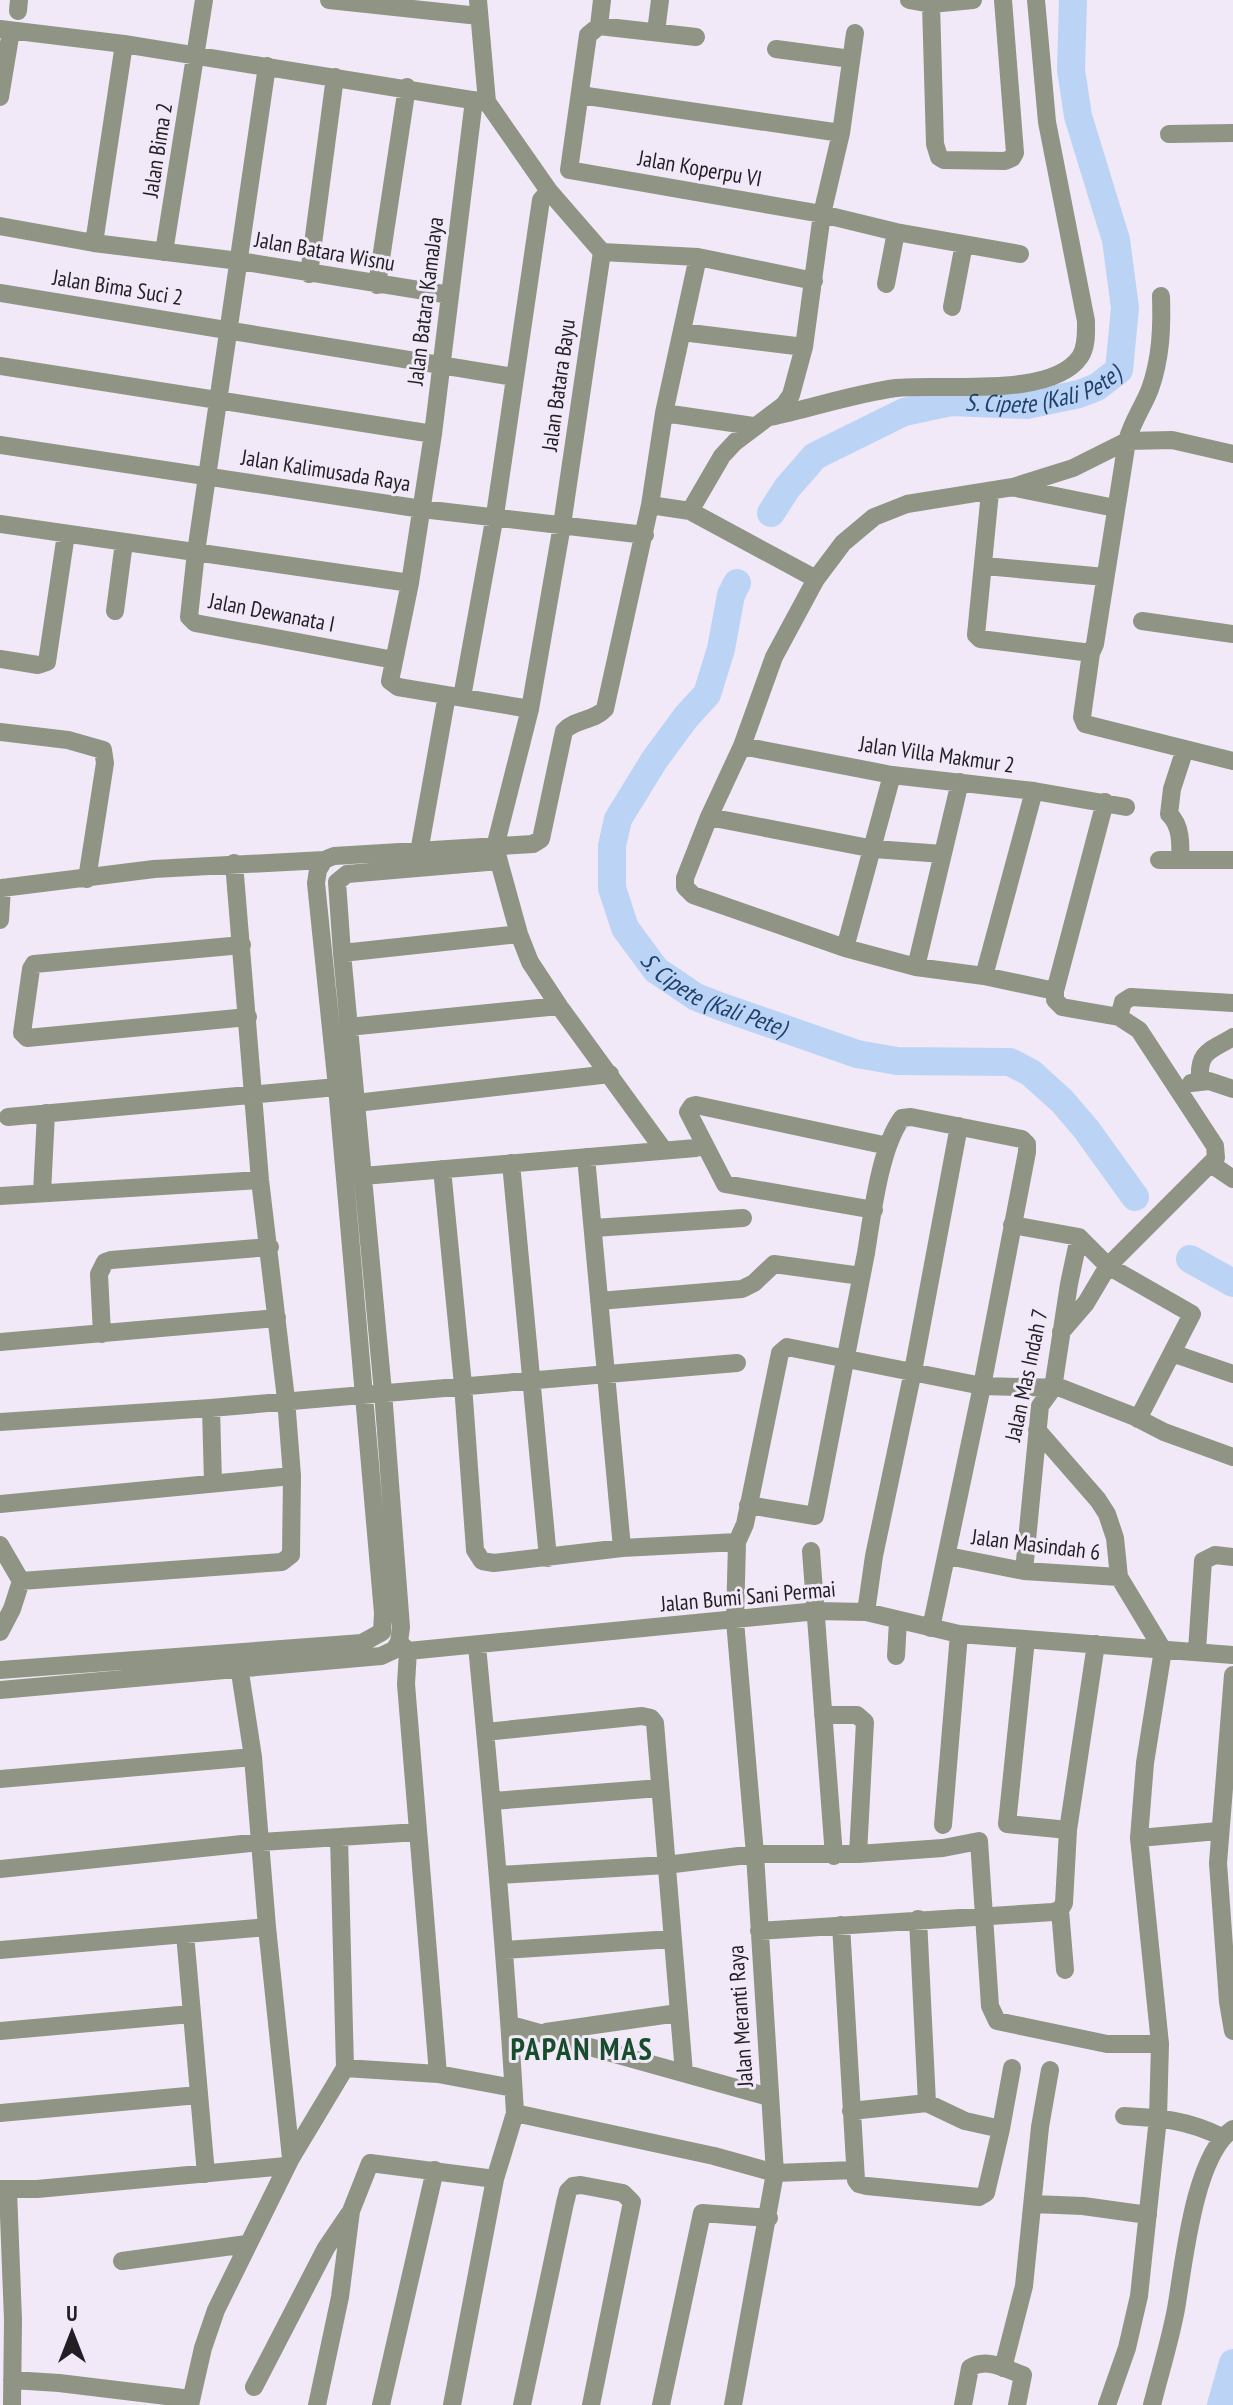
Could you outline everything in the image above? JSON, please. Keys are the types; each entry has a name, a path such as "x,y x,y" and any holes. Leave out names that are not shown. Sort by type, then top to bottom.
{"street":[{"name":"Jalan Bima 2","path":"164,252 204,0"},
{"path":"329,0 479,8"},
{"path":"602,0 599,26 588,35 580,95 841,133"},
{"path":"656,32 660,0"},
{"path":"909,0 931,4 973,0"},
{"path":"931,4 935,144 939,157 944,160 1005,161 1015,153 1003,0"},
{"path":"664,413 762,422 883,390 1026,383 1057,373 1081,356 1086,343 1086,321 1047,122 1036,0"},
{"name":"Jalan Batara KamaJaya","path":"394,660 422,509 480,101 479,8"},
{"path":"599,26 696,37"},
{"path":"0,97 6,30 124,44 480,101 549,191 602,252 698,257 814,281"},
{"path":"690,511 722,456 791,395 804,347 822,214 841,133 855,33"},
{"path":"94,243 124,44"},
{"path":"776,49 851,59"},
{"name":"Jalan Dewanata I","path":"267,66 188,613 195,623 394,660"},
{"path":"309,274 335,77"},
{"path":"377,285 407,87"},
{"name":"Jalan Koperpu VI","path":"580,95 569,170 822,214 896,232 1020,254"},
{"path":"1169,134 1233,133"},
{"path":"419,852 495,515 541,200 549,191"},
{"name":"Jalan Batara Wisnu","path":"0,226 94,243 239,261 450,295"},
{"path":"886,284 896,232"},
{"path":"952,307 964,244"},
{"name":"Jalan Batara Bayu","path":"497,854 530,709 562,525 602,252"},
{"path":"382,1632 363,1176 336,891 340,877 347,874 497,854 541,839 564,731 569,725 600,714 605,709 645,535 664,413 698,257"},
{"name":"Jalan Bima Suci 2","path":"0,293 514,377"},
{"path":"1161,296 1162,330 1155,375 1127,441 1095,644 1091,653 1083,722 1233,761"},
{"path":"682,332 804,347"},
{"path":"0,366 433,434"},
{"path":"1055,991 984,976 916,967 845,948 687,891 685,878 742,746 774,657 816,579 843,543 874,517 907,504 1013,487 1073,468 1127,441 1172,440 1233,454"},
{"name":"Jalan Kalimusada Raya","path":"0,445 422,509 495,515 645,535"},
{"path":"1013,487 1115,508"},
{"path":"990,492 976,635 980,639 1091,653"},
{"path":"650,505 690,511 816,579"},
{"path":"0,524 410,583"},
{"path":"0,659 38,665 47,662 66,534"},
{"path":"115,611 124,542"},
{"path":"985,566 1105,577"},
{"path":"1142,621 1233,634"},
{"path":"394,660 390,677 393,684 530,709"},
{"path":"0,732 68,740 103,750 105,763 87,879"},
{"name":"Jalan Villa Makmur 2","path":"742,746 892,775 1034,791 1126,807"},
{"path":"1180,860 1180,840 1175,820 1169,814 1172,789 1185,749"},
{"path":"845,948 892,775"},
{"path":"916,967 960,782"},
{"path":"984,976 1034,791"},
{"path":"1061,1332 1086,1303 1108,1266 1216,1158 1215,1146 1139,1030 1119,1017 1062,1007 1055,1000 1105,802"},
{"path":"709,817 874,849 943,854"},
{"path":"0,920 1,888 18,884 87,879 154,869 324,860 334,856 419,852 497,854"},
{"path":"497,854 530,962 663,1149"},
{"path":"324,860 316,883 337,1087 404,1647 438,2074"},
{"path":"1159,860 1233,860"},
{"path":"21,1581 288,1560 293,1548 286,1399 260,1180 234,863"},
{"path":"342,953 519,934"},
{"path":"242,945 34,964 22,1033 27,1038 248,1017"},
{"path":"1119,1017 1123,1002 1131,997 1233,1003"},
{"path":"348,1027 559,1006"},
{"path":"1200,1080 1199,1067 1203,1056 1233,1037"},
{"path":"356,1103 610,1074"},
{"path":"1176,1087 1200,1080 1233,1089"},
{"path":"8,1117 337,1087"},
{"path":"874,1210 725,1184 688,1112 696,1105 888,1146"},
{"path":"42,1193 46,1113"},
{"path":"748,1505 815,1516 874,1210 888,1146 898,1122 906,1117 1022,1139 1027,1144 1012,1225 948,1556 931,1628"},
{"path":"866,1612 874,1556 959,1126"},
{"path":"363,1176 696,1148"},
{"path":"586,1157 622,1548"},
{"path":"511,1163 548,1558"},
{"path":"1211,1164 1233,1179"},
{"path":"442,1169 475,1550 482,1561 494,1563 622,1548 737,1542"},
{"path":"0,1196 260,1180"},
{"path":"594,1228 743,1218"},
{"path":"1012,1225 1079,1237 1108,1266 1192,1314 1138,1419"},
{"name":"Jalan Mas Indah 7","path":"1024,1571 1040,1406 1053,1388 1079,1237"},
{"path":"102,1334 99,1274 105,1262 270,1247"},
{"path":"599,1301 742,1289 754,1283 774,1264 861,1276"},
{"path":"0,1342 277,1318"},
{"name":"Jalan Meranti Raya","path":"733,2405 775,2173 755,1854 735,1621 737,1542 745,1524 783,1348 791,1346 846,1359"},
{"path":"1172,1353 1233,1374"},
{"path":"846,1359 982,1386 1061,1388 1164,1432 1233,1457"},
{"path":"0,1422 211,1408 286,1399 737,1363"},
{"path":"211,1408 213,1483"},
{"path":"1037,1430 1107,1514 1115,1538 1119,1577 1163,1650 1145,1763 1139,1838 1160,2044 1158,2118 1136,2309 1127,2348 1107,2405"},
{"path":"0,1504 292,1476"},
{"path":"0,1545 21,1581 0,1632"},
{"path":"811,1551 834,1856"},
{"path":"1197,1650 1203,1561 1215,1555 1233,1557"},
{"name":"Jalan Masindah 6","path":"948,1556 1024,1571 1119,1577"},
{"name":"Jalan Bumi Sani Permai","path":"0,1690 239,1661 381,1656 404,1647 477,1646 817,1611 866,1612 959,1634 1233,1655"},
{"path":"896,1656 898,1621"},
{"path":"382,1632 404,1647"},
{"path":"0,1670 239,1661 362,1643 382,1632"},
{"path":"943,1825 959,1634"},
{"path":"1026,1639 1007,1824 1068,1830"},
{"path":"1065,1970 1060,1910 1064,1903 1068,1830 1096,1644"},
{"path":"452,2405 495,2179 515,2113 493,1801 477,1646"},
{"path":"239,1661 253,1757 288,2162"},
{"path":"1233,1675 1218,1831 1225,1864 1233,2031"},
{"path":"823,1715 857,1715 865,1722 858,1854"},
{"path":"485,1732 642,1716 651,1718 655,1723 684,2073"},
{"path":"0,1779 253,1757"},
{"path":"493,1801 660,1788"},
{"path":"1139,1838 1218,1831"},
{"path":"0,1869 261,1842 418,1832"},
{"path":"12,2380 72,2384 191,2402 203,2348 216,2310 288,2162 345,2068 339,1837"},
{"path":"498,1875 666,1865 755,1854 834,1856 943,1848 979,1841 990,2006 997,2021 1107,2044 1160,2044"},
{"path":"759,1931 1060,1910"},
{"path":"918,1919 927,2103"},
{"path":"841,1925 855,2170 859,2184 983,2196 1001,2129 1012,2068"},
{"path":"0,1950 267,1927"},
{"path":"185,1934 206,2174"},
{"path":"504,1950 672,1939"},
{"path":"539,2033 678,2013"},
{"path":"0,2031 191,2014"},
{"path":"511,2025 769,2097"},
{"path":"345,2068 438,2074 513,2088"},
{"path":"1003,2368 1024,2286 1040,2127 1050,2070"},
{"path":"0,2113 198,2095"},
{"path":"851,2111 927,2103 965,2121 1001,2129"},
{"path":"515,2113 714,2156 775,2173 855,2170"},
{"path":"1124,2116 1172,2118 1227,2133 1209,2160 1195,2207 1169,2343 1152,2405"},
{"path":"12,2405 13,2320 4,2190 206,2174 288,2162"},
{"path":"254,2387 326,2248 351,2211 370,2163 495,2179"},
{"path":"381,2405 435,2170"},
{"path":"522,2405 568,2191 573,2186 581,2185 623,2193 632,2202 591,2405"},
{"path":"1033,2204 1083,2206 1148,2215"},
{"path":"317,2405 340,2297 351,2211"},
{"path":"661,2405 702,2213 769,2218"},
{"path":"122,2261 247,2244"},
{"path":"963,2405 970,2368 981,2363 1023,2375 1017,2405"}],"waterway":[{"name":"S. Cipete (Kali Pete)","path":"771,513 787,488 815,456 904,412 951,402 1027,405 1079,394 1097,387 1119,370 1125,308 1116,240 1078,116 1071,70 1073,0"},
{"name":"S. Cipete (Kali Pete)","path":"737,583 731,595 721,649 707,694 655,759 618,819 612,846 612,888 625,928 656,970 696,997 722,1007 857,1054 897,1061 1010,1062 1031,1073 1062,1101 1086,1129 1135,1197"},
{"name":"S. Cipete (Kali Pete)","path":"1190,1259 1233,1283"},
{"name":"S. Cipete (Kali Pete)","path":"1221,2405 1233,2363"}],"district":[{"name":"PAPAN MAS","path":"582,2050"}]}
